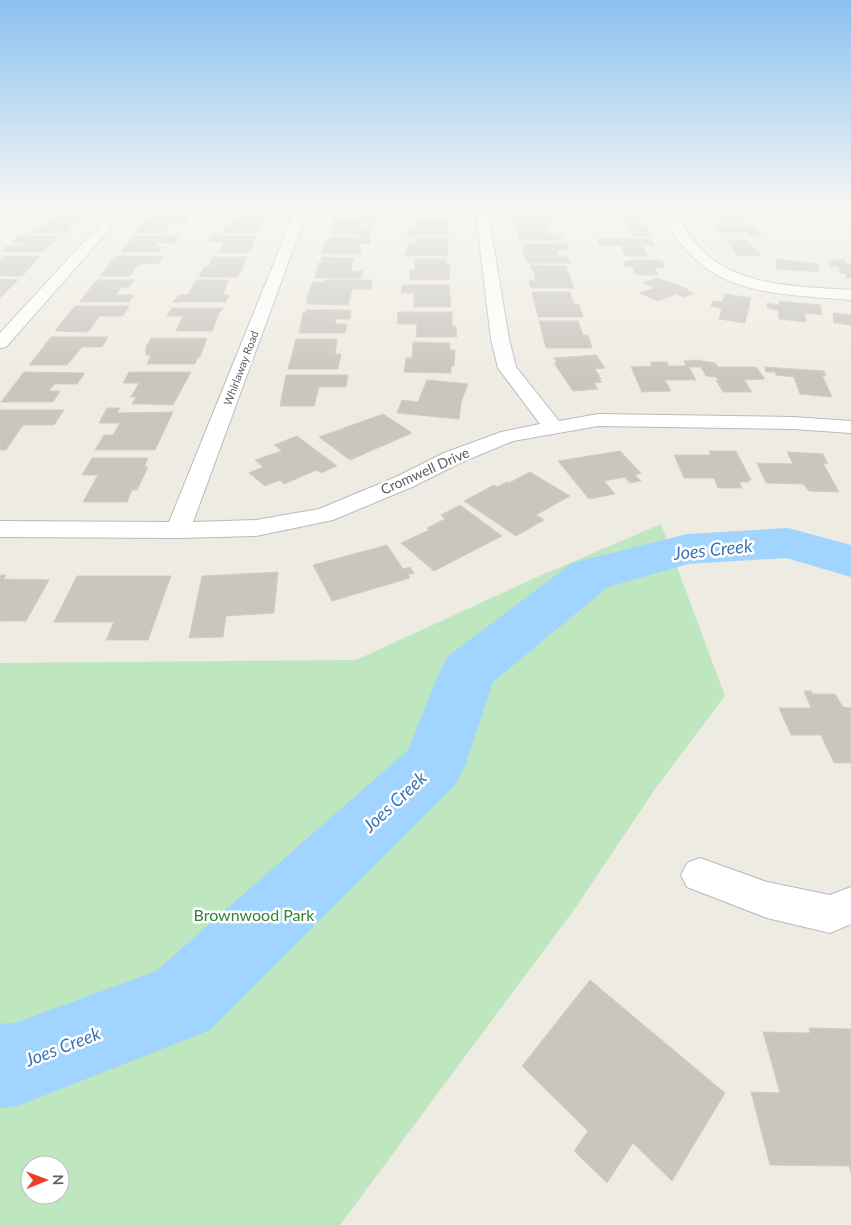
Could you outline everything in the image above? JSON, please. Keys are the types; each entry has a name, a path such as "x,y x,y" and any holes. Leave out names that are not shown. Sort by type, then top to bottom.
{"street":[{"path":"0,343 72,263"},
{"name":"Whirlaway Road","path":"178,530 281,263"},
{"path":"489,263 500,339 507,368 553,427"},
{"path":"710,263 719,270 760,285 851,295"},
{"name":"Cromwell Drive","path":"0,529 178,530 256,528 325,515 404,482 452,458 508,436 598,420 793,423 851,427"},
{"path":"700,875 767,900 830,914 851,905"}],"green space":[{"name":"Brownwood Park","path":"661,524 725,696 655,789 576,907 340,1225 0,1225 0,663 356,660 535,578"}],"building":[{"path":"0,263 34,263 22,276 0,276"},
{"path":"110,263 159,263 138,264 130,276 100,276"},
{"path":"210,263 244,263 237,277 199,277 204,267 208,267"},
{"path":"318,263 353,263 351,271 363,271 361,278 315,278"},
{"path":"415,263 450,264 449,280 410,280 410,270 415,270"},
{"path":"623,263 663,263 665,267 655,268 658,275 636,275 633,267 625,267"},
{"path":"777,263 819,264 819,272 776,269"},
{"path":"829,263 851,264 851,278 846,278 846,274 840,273 839,267 830,266"},
{"path":"530,265 566,266 574,288 531,288 529,281 535,281 535,275"},
{"path":"657,278 694,293 684,297 676,294 658,301 639,293 655,288 643,283"},
{"path":"0,279 18,280 0,298"},
{"path":"97,280 134,280 129,287 122,287 116,295 134,295 129,302 79,302"},
{"path":"196,280 228,280 223,295 229,295 226,302 173,302 179,295 188,295"},
{"path":"324,280 372,280 371,289 352,289 348,305 307,304 308,299 306,299 313,282 324,282"},
{"path":"402,285 449,285 451,307 414,307 414,293 401,293"},
{"path":"532,292 570,292 574,304 579,304 583,317 538,317"},
{"path":"725,294 751,298 745,323 719,319 722,308 711,306 713,301 722,302"},
{"path":"779,301 820,305 822,315 805,313 806,322 779,319 778,310 767,308 767,303 779,305"},
{"path":"75,306 129,306 123,316 100,316 88,332 55,331"},
{"path":"172,308 224,308 219,313 212,331 176,331 183,316 167,316"},
{"path":"306,310 351,310 350,319 336,319 335,324 347,324 345,333 299,333 303,313"},
{"path":"398,312 452,312 452,326 456,326 457,337 416,337 417,324 397,324"},
{"path":"833,313 851,315 851,325 834,323"},
{"path":"539,321 578,321 583,335 588,335 592,348 546,348"},
{"path":"51,337 108,337 102,347 82,347 67,365 29,365"},
{"path":"151,338 207,338 200,357 198,357 195,364 147,364 151,355 146,355 146,347"},
{"path":"296,339 337,339 335,354 341,354 338,369 288,369"},
{"path":"413,342 450,343 450,350 455,350 454,366 451,366 451,373 404,372 406,358 412,358"},
{"path":"596,355 605,368 595,369 602,382 594,383 598,389 573,391 554,363 557,363 554,358"},
{"path":"697,360 715,363 718,367 756,367 765,379 744,380 752,392 723,392 716,377 706,376 701,367 689,367 696,380 665,380 671,391 642,392 631,367 652,366 650,362 667,362 669,366 686,366 684,361"},
{"path":"765,367 824,371 826,376 822,375 832,397 800,394 794,377 776,375 775,372 766,372"},
{"path":"24,372 85,373 77,384 54,384 49,391 60,391 53,402 1,402"},
{"path":"129,372 191,372 173,405 132,404 136,397 131,397 139,383 123,383"},
{"path":"286,375 348,375 346,387 319,387 314,406 280,406"},
{"path":"427,380 468,384 461,402 459,419 397,413 402,400 418,402"},
{"path":"107,408 120,408 117,413 173,412 155,450 95,450 104,435 113,435 120,423 99,423"},
{"path":"0,410 64,410 54,425 23,425 6,450 0,450"},
{"path":"383,414 412,433 350,460 319,437"},
{"path":"297,436 337,466 321,473 317,470 284,484 280,480 265,486 249,473 263,467 255,460 282,451 274,445"},
{"path":"620,451 641,473 635,475 641,481 630,483 625,477 604,481 615,494 589,499 558,461"},
{"path":"709,451 736,451 751,480 748,480 749,482 739,482 742,488 718,488 714,478 684,478 674,455 711,455"},
{"path":"787,452 823,454 828,464 823,463 839,492 809,491 803,484 766,483 757,463 793,464"},
{"path":"92,458 148,458 144,467 148,467 137,490 132,490 127,502 83,502 98,475 82,475"},
{"path":"530,472 570,496 536,515 544,520 516,536 464,501 494,485 497,487 507,482 509,483"},
{"path":"460,505 502,536 434,571 401,543 429,530 427,528 445,519 441,515"},
{"path":"387,545 403,569 410,567 414,573 408,575 410,578 332,601 313,565"},
{"path":"278,572 274,613 226,616 223,637 189,638 202,576"},
{"path":"0,575 6,575 3,579 49,580 26,621 0,621"},
{"path":"77,576 171,576 148,640 106,640 114,622 54,622"},
{"path":"804,691 811,691 812,694 835,694 843,707 851,708 851,763 834,763 821,735 791,735 779,708 811,708"},
{"path":"590,980 725,1093 672,1181 633,1143 607,1183 574,1151 588,1131 522,1066"},
{"path":"809,1028 851,1029 851,1173 849,1166 770,1165 751,1092 780,1093 763,1032 810,1033"}],"waterway":[{"name":"Joes Creek","path":"0,1066 18,1064 182,1002 433,766 468,671 590,575 687,549 788,543 851,561"}]}
